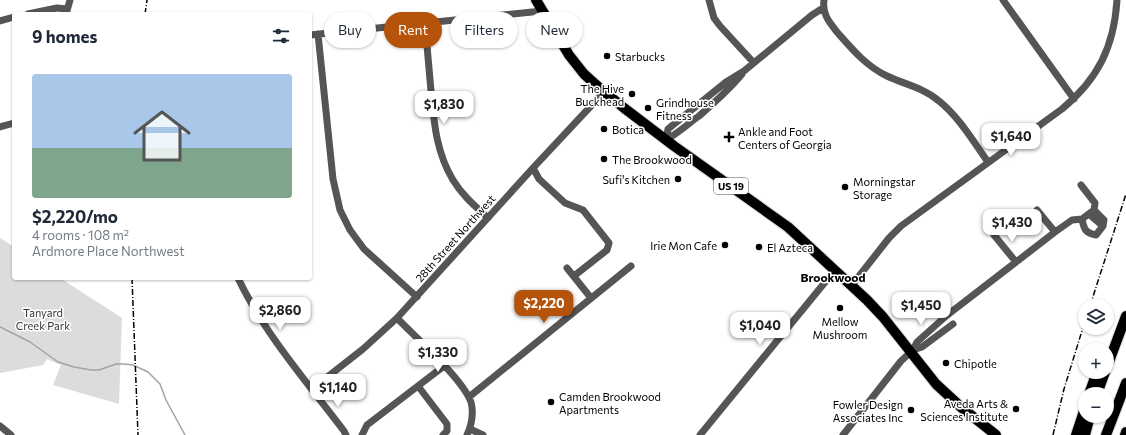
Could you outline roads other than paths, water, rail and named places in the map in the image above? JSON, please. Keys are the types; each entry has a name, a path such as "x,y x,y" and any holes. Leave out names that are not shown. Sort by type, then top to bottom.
{"highway":[{"name":"US 19","path":"536,0 542,12"},
{"name":"US 19","path":"565,48 584,74 604,92 666,140 788,227 867,300 912,351 936,384 996,435"},
{"path":"1114,344 1126,316"},
{"path":"1106,435 1126,383"},
{"path":"1076,435 1080,423"},
{"path":"1085,435 1088,423"}],"street":[{"path":"38,12 57,8 67,11 70,0"},
{"path":"709,0 714,18 754,63"},
{"path":"824,0 823,8 830,23 866,63 887,76 926,92 946,106 988,162"},
{"path":"1003,0 1074,99"},
{"path":"852,285 900,226 1074,99 1086,87 1097,71 1112,37 1116,18 1117,0"},
{"path":"666,140 675,135 722,96 732,87 744,71 812,15 823,8"},
{"path":"442,21 526,14"},
{"path":"0,21 12,18"},
{"path":"312,35 384,27"},
{"path":"318,34 333,179 340,210 350,230 364,249 417,298"},
{"path":"427,48 435,127 440,152 447,170 458,188 472,204 488,218"},
{"name":"28th Street Northwest","path":"312,389 363,349 417,298 533,168 604,92"},
{"path":"0,128 12,124"},
{"path":"533,168 539,179 565,203 583,210 609,243 607,250 574,276"},
{"path":"843,435 901,361 912,351 917,342 946,316 1055,232 1072,220 1082,220 1092,212 1095,203 1081,185"},
{"path":"1037,210 1055,232"},
{"path":"1082,220 1083,228 1088,233 1096,235 1103,226 1092,212"},
{"path":"994,235 1016,262"},
{"path":"469,397 631,266"},
{"path":"568,268 591,298"},
{"path":"700,435 835,270"},
{"path":"239,280 263,322 346,435"},
{"path":"397,318 459,383 469,397 473,414 468,432 483,435"},
{"path":"912,351 922,347 953,324"},
{"path":"362,435 368,425 444,366"},
{"path":"418,386 447,424 447,431 443,435"},
{"path":"0,426 11,435"}],"waterway":[{"path":"0,327 30,342 58,362 74,367 99,370 116,364 124,364 133,365 148,372 160,384 166,400 185,435"}],"railway":[{"path":"145,12 147,0"},
{"path":"1092,299 1126,194"},
{"path":"132,280 138,435"},
{"path":"1053,435 1064,389 1081,335"}],"place":[{"name":"Starbucks","path":"607,56"},
{"name":"The Hive Buckhead","path":"632,94"},
{"name":"Grindhouse Fitness","path":"648,108"},
{"name":"Botica","path":"604,129"},
{"name":"Ankle and Foot Centers of Georgia","path":"729,137"},
{"name":"The Brookwood","path":"604,159"},
{"name":"Sufi's Kitchen","path":"678,179"},
{"name":"Morningstar Storage","path":"845,187"},
{"name":"Irie Mon Cafe","path":"725,245"},
{"name":"El Azteca","path":"759,247"},
{"name":"Mellow Mushroom","path":"840,308"},
{"name":"Chipotle","path":"946,363"},
{"name":"Camden Brookwood Apartments","path":"551,402"},
{"name":"Aveda Arts & Sciences Institute","path":"1016,409"},
{"name":"Fowler Design Associates Inc","path":"911,410"}],"district":[{"name":"Brookwood","path":"833,277"}],"park label":[{"name":"Tanyard Creek Park","path":"43,318"}]}
